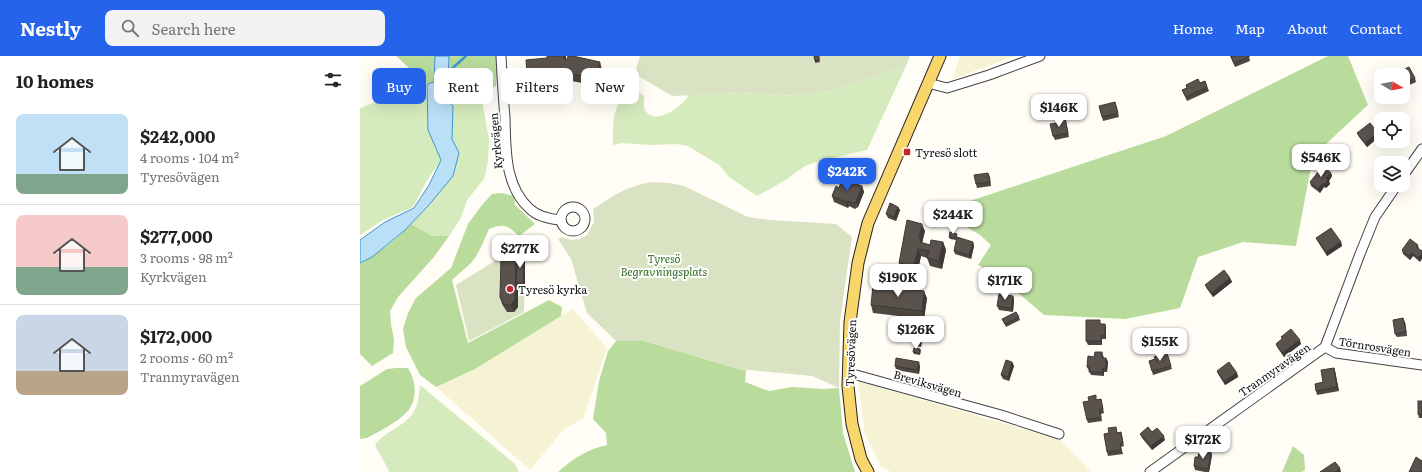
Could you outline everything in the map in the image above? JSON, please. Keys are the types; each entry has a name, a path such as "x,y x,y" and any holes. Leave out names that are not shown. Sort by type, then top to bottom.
{"main road":[{"name":"Tyresövägen","path":"868,472 862,459 852,424 848,386 850,322 858,262 868,223 940,56"}],"street":[{"name":"Kyrkvägen","path":"501,56 507,158 514,186 530,210 550,218 561,220"},
{"path":"928,83 947,88 989,75 1040,56"},
{"path":"1410,166 1422,148"},
{"name":"Tranmyravägen","path":"1150,472 1325,347 1375,217 1392,192"},
{"name":"Törnrosvägen","path":"1325,347 1336,353 1422,365"},
{"name":"Breviksvägen","path":"849,373 1001,415 1059,434"}],"shaded area":[{"path":"960,56 1015,56 953,79"},
{"path":"573,309 607,348 583,419 564,429 530,470 436,387 475,369"},
{"path":"858,381 1060,440 1091,472 891,472 881,466 865,434"}],"green space":[{"path":"396,56 435,56 434,82 426,83 426,68 409,68"},
{"path":"449,56 498,56 496,86 493,88 493,68 449,68"},
{"path":"640,56 910,56 906,66 835,90 794,96 743,93 672,96 639,76 639,68 637,68"},
{"path":"1328,56 1348,56 1368,105 1313,156 1296,246 1243,242 1198,257 1180,308 1125,319 1044,315 1001,278 978,265 991,245 980,235 940,211 1166,136"},
{"path":"906,66 867,150 805,166 784,181 757,196 729,177 719,165 688,146 676,144 651,145 621,143 613,145 613,125 618,105 639,104 639,93 644,96 644,106 646,112 657,116 676,109 689,95 743,93 794,96 835,90"},
{"path":"427,93 428,130 441,160 426,182 413,207 383,220 360,235 360,108 372,103 426,104"},
{"path":"451,104 483,104 489,139 488,162 484,179 467,200 461,218 449,236 432,236 411,224 453,176 459,153 452,139 453,106"},
{"name":"Tyresö Begravningsplats","path":"651,182 670,183 684,186 748,217 770,220 836,224 852,237 840,321 839,388 812,376 739,369 644,341 616,341 587,313 571,259 558,239 562,237 571,240 581,239 587,235 594,222 593,209 627,189"},
{"path":"502,193 514,196 515,205 535,224 519,236 505,226 498,226 489,229 474,259 452,280 468,343 549,300 562,307 561,316 475,369 436,387 420,375 406,347 403,329 408,313 416,298 451,268 468,224 482,205 492,194"},
{"path":"411,224 432,236 449,236 434,257 398,297 390,311 394,340 393,353 372,366 360,354 360,263 374,255 400,235"},
{"path":"525,258 524,312 469,341 456,285 498,259"},
{"path":"616,341 644,341 746,370 745,382 769,391 792,387 823,389 839,388 843,433 855,472 558,472 581,455 593,449 607,445 606,433 593,419 599,381 608,351"},
{"path":"408,368 411,374 415,392 412,404 405,414 397,420 367,438 360,439 360,386 387,369"},
{"path":"420,385 515,464 519,472 388,472 389,471 375,445 385,435 408,419 413,413 418,402"},
{"path":"1293,446 1304,455 1305,470 1302,472 1282,472"}],"water":[{"path":"435,56 449,56 448,68 435,68"},
{"path":"434,82 434,104 451,104 453,106 452,139 459,153 453,176 428,206 404,231 372,257 360,263 360,240 385,222 414,208 429,185 441,160 428,130 427,84"}],"building":[{"path":"547,56 564,56 564,59 567,60 568,56 573,56 600,62 598,68 581,68 581,76 573,74 573,68 527,68 526,60 547,58"},
{"path":"814,56 819,56 819,60 815,61"},
{"path":"1231,56 1249,56 1249,57 1234,63"},
{"path":"1410,69 1415,78 1410,80"},
{"path":"1198,79 1200,83 1205,81 1207,87 1186,97 1182,90 1187,88 1186,85"},
{"path":"1115,102 1118,113 1102,117 1099,106"},
{"path":"1065,118 1068,133 1053,136 1050,124 1057,123 1056,120"},
{"path":"1370,123 1374,128 1374,136 1365,143 1357,133"},
{"path":"1323,166 1331,173 1326,178 1328,180 1324,185 1323,183 1318,189 1310,182"},
{"path":"988,173 990,182 976,184 974,175"},
{"path":"842,179 862,186 856,202 846,202 832,196 836,186 839,188"},
{"path":"890,203 898,207 894,217 886,214"},
{"path":"907,220 922,224 919,238 921,238 920,242 930,245 931,240 943,242 939,261 927,258 929,251 918,249 914,266 899,263"},
{"path":"1331,228 1341,242 1326,252 1316,238"},
{"path":"950,232 957,234 956,238 949,237"},
{"path":"957,237 973,242 969,255 954,251"},
{"path":"1410,239 1418,245 1416,247 1422,251 1422,254 1418,258 1412,253 1409,256 1402,250"},
{"path":"524,254 523,283 516,283 517,255"},
{"name":"Tyresö kyrka","path":"501,258 516,259 515,299 511,305 504,305 500,297"},
{"path":"1224,270 1230,278 1212,293 1205,285"},
{"path":"873,285 924,291 922,311 871,305"},
{"path":"999,294 1013,296 1011,308 997,306"},
{"path":"1016,312 1019,317 1005,324 1002,319"},
{"path":"1403,318 1406,332 1395,334 1393,320"},
{"path":"1086,320 1100,320 1100,324 1105,324 1105,335 1101,335 1101,341 1086,341"},
{"path":"1291,329 1300,340 1282,353 1276,344 1283,338 1281,337"},
{"path":"914,340 921,342 920,345 914,344"},
{"path":"914,348 920,349 919,353 913,352"},
{"path":"1095,352 1102,352 1102,358 1106,358 1106,368 1103,368 1102,372 1089,372 1090,368 1087,367 1088,356 1094,357"},
{"path":"1167,353 1171,366 1152,371 1149,361 1155,359 1154,357"},
{"path":"896,358 919,362 917,370 895,366"},
{"path":"1006,360 1012,362 1008,377 1001,375"},
{"path":"1229,362 1237,373 1224,381 1217,371"},
{"path":"1334,368 1337,387 1316,391 1315,384 1323,382 1321,370"},
{"path":"1096,395 1096,400 1101,399 1103,409 1099,410 1101,417 1087,420 1083,402 1089,401 1088,397"},
{"path":"1418,401 1422,401 1422,414 1418,414"},
{"path":"1116,427 1117,433 1121,432 1123,443 1120,443 1121,450 1107,452 1104,434 1109,433 1108,428"},
{"path":"1148,427 1152,432 1157,428 1164,436 1151,446 1140,434"},
{"path":"1200,450 1211,452 1208,469 1194,466 1195,457 1198,457"},
{"path":"1416,457 1422,461 1422,472 1409,472"},
{"path":"1335,462 1340,468 1335,472 1320,472"}],"waterway":[{"path":"453,68 466,56"}],"place":[{"name":"Tyresö slott","path":"907,152"},
{"name":"Tyresö kyrka","path":"510,289"}]}
